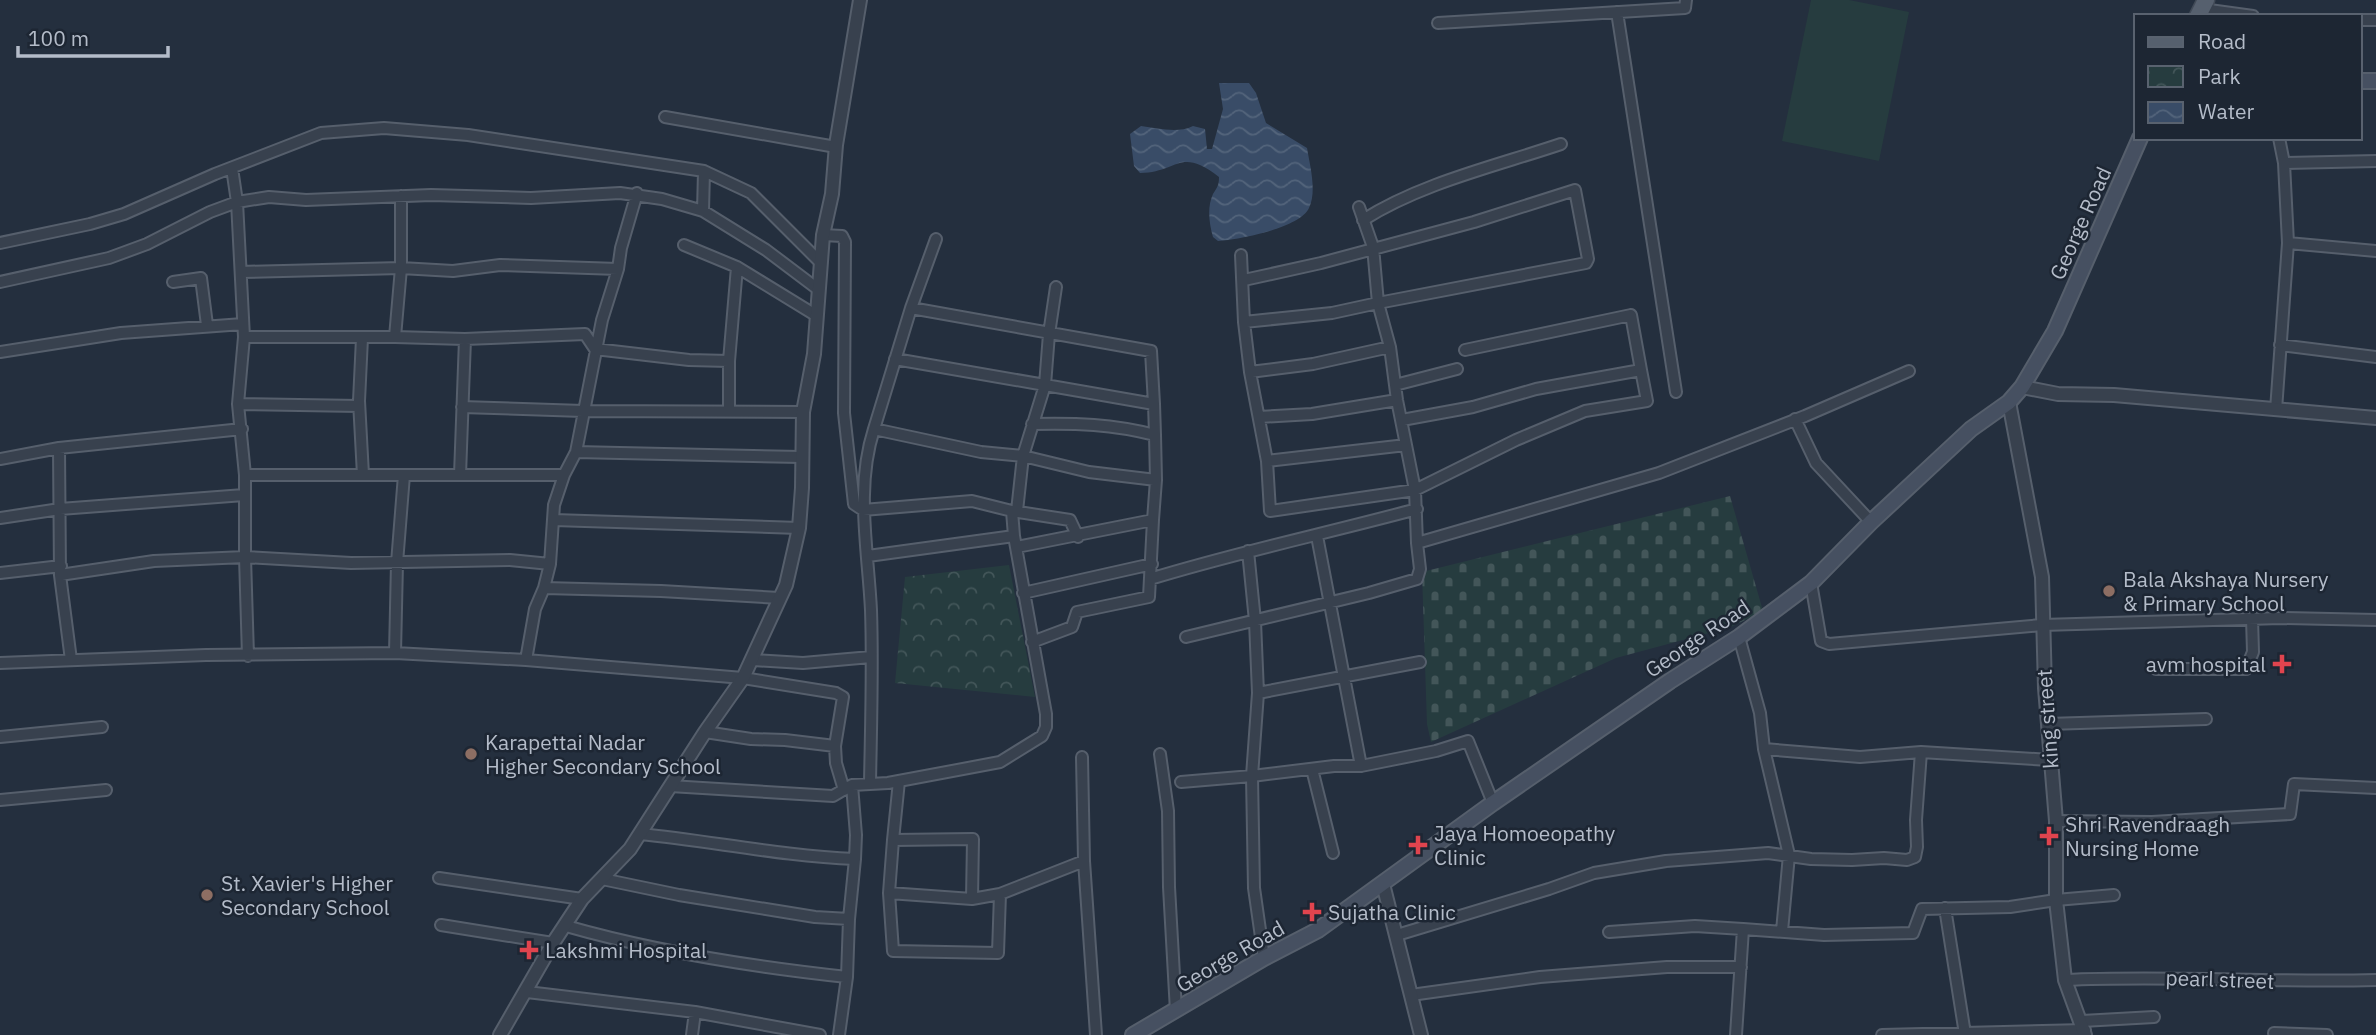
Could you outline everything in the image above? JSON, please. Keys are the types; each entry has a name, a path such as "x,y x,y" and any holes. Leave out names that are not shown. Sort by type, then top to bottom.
{"main road":[{"name":"George Road","path":"1133,1035 1264,958 1318,930 1493,803 1738,637 1811,583 1871,522 1971,429 2009,402 2022,387 2055,331 2139,140"}],"street":[{"path":"500,1035 553,943 582,900 630,849 743,678 786,584 799,528 803,412 814,354 823,235 832,194 836,147 860,0"},
{"path":"1438,23 1685,8 1686,0"},
{"path":"2202,5 2244,14"},
{"path":"1617,12 1676,392"},
{"path":"665,117 836,147"},
{"path":"0,243 124,214 321,133 384,128 468,135 704,171 751,193 821,263"},
{"path":"2276,410 2288,243 2280,140"},
{"path":"1363,220 1418,192 1561,144"},
{"path":"2284,163 2376,161"},
{"path":"232,168 237,202 244,337 238,404 245,475 248,656"},
{"path":"703,211 704,171"},
{"path":"1244,280 1321,263 1474,222 1575,190 1588,259 1586,263 1332,313 1244,322"},
{"path":"0,282 109,258 147,244 210,212 237,202 269,197 306,200 401,196 531,198 637,194 703,211 766,250 819,290"},
{"path":"526,660 535,609 550,564 554,505 564,475 576,452 592,380 595,349 637,194"},
{"path":"395,337 401,268 401,196"},
{"path":"1186,637 1417,579 1420,569 1415,490 1397,400 1390,346 1378,303 1373,247 1359,207"},
{"path":"823,235 842,236 845,242 844,413 854,504 863,510 972,501 1070,520 1078,537"},
{"path":"870,783 872,657 868,556 863,510 866,454 911,308 936,239"},
{"path":"2288,243 2376,251"},
{"path":"684,245 737,267 817,316"},
{"path":"1241,255 1244,322 1250,372 1267,461 1270,511 1415,490 1516,440 1585,411 1647,401 1631,315 1465,350"},
{"path":"241,272 401,268 453,271 500,265 618,269"},
{"path":"729,411 729,361 737,267"},
{"path":"173,282 201,278 207,325"},
{"path":"670,786 833,796 848,787 898,781 1000,762 1042,736 1046,727 1046,714 1015,542 1015,511 1023,456 1045,385 1056,287"},
{"path":"911,308 1151,351 1156,480 1150,597 1077,612 1072,627 1032,642"},
{"path":"0,352 121,333 243,324"},
{"path":"244,337 465,339 585,334 595,349 689,360 729,361"},
{"path":"362,338 359,406 363,475"},
{"path":"460,475 465,339"},
{"path":"2280,345 2376,357"},
{"path":"1250,372 1313,364 1390,346"},
{"path":"895,359 1154,404"},
{"path":"1395,385 1457,369"},
{"path":"1402,420 1473,407 1563,383 1641,370"},
{"path":"1417,543 1659,474 1909,371"},
{"path":"2022,387 2058,394 2114,395 2376,418"},
{"path":"1259,416 1312,414 1397,400"},
{"name":"king street","path":"2009,402 2042,577 2042,625 2056,821 2056,900 2065,980 2084,1029"},
{"path":"238,404 359,406"},
{"path":"462,407 583,411 803,412"},
{"path":"1795,419 1816,463 1871,522"},
{"path":"1032,424 1094,423 1155,435"},
{"path":"0,459 59,448 242,429"},
{"path":"874,429 981,452 1023,456 1089,472 1156,480"},
{"path":"1267,461 1406,445"},
{"path":"59,448 60,570 71,660"},
{"path":"576,452 801,457"},
{"path":"245,475 564,475"},
{"path":"395,653 397,563 404,475"},
{"path":"0,518 60,509 244,495"},
{"path":"1150,579 1248,551 1417,509"},
{"path":"554,520 799,528"},
{"path":"868,556 1078,537 1153,520"},
{"path":"1317,536 1361,766"},
{"path":"1248,551 1258,693 1252,776 1254,888 1264,958"},
{"path":"0,573 245,557 287,561 397,563 510,560 550,564"},
{"path":"1023,593 1152,564"},
{"path":"1811,583 1821,641 1829,644 2042,625 2252,618 2376,620"},
{"path":"544,588 779,598"},
{"path":"2157,669 2246,669 2253,652 2252,618"},
{"path":"1738,637 1760,713 1764,749 1789,855 1782,931"},
{"path":"0,663 206,655 395,653 526,660 743,678 836,693 842,697 835,746 836,763 848,787 856,835 847,977 839,1035"},
{"path":"753,660 803,663 872,657"},
{"path":"1258,693 1420,662"},
{"path":"803,663 803,688"},
{"path":"2048,724 2206,719"},
{"path":"0,737 102,727"},
{"path":"705,732 835,746"},
{"path":"1181,782 1361,766 1436,751 1468,741 1493,803"},
{"path":"1764,749 1860,757 1921,752 2050,760"},
{"path":"1397,934 1594,873 1666,860 1754,854 1811,859 1907,860 1915,857 1917,847 1916,820 1921,752"},
{"path":"1160,754 1168,811 1169,887 1177,1011"},
{"path":"1082,757 1084,861 1096,1035"},
{"path":"1312,769 1333,853"},
{"path":"898,781 889,893 892,951 998,953 1000,894"},
{"path":"2056,821 2152,822 2290,814 2294,784 2376,788"},
{"path":"0,800 106,790"},
{"path":"640,834 703,840 811,857 855,859"},
{"path":"893,840 973,839 972,900"},
{"path":"889,893 972,900 1000,894 1084,861"},
{"path":"439,878 582,900"},
{"path":"602,879 679,895 815,917 849,919"},
{"path":"1383,884 1421,1035"},
{"path":"1609,932 1695,926 1836,935 1913,933 1922,909 2010,907 2114,895"},
{"path":"1945,908 1965,1034"},
{"path":"441,925 553,943"},
{"path":"566,926 676,951 847,977"},
{"path":"1736,1035 1743,929"},
{"path":"1411,995 1539,976 1667,967 1741,967"},
{"name":"pearl street","path":"2065,980 2376,980"},
{"path":"527,992 695,1012 820,1035"},
{"path":"692,1035 695,1012"},
{"path":"1881,1035 2084,1029 2154,1017"},
{"path":"2274,1033 2327,1035"}],"green space":[{"path":"1811,0 1849,0 1909,12 1879,161 1782,141"},
{"path":"1730,496 1763,611 1731,627 1616,658 1431,742 1427,724 1422,572"},
{"path":"1009,565 1035,697 895,683 905,577"}],"water":[{"path":"1219,83 1249,83 1256,93 1266,123 1307,148 1313,186 1309,208 1294,221 1253,235 1218,241 1213,237 1209,210 1219,177 1195,163 1186,162 1140,173 1134,166 1130,134 1141,126 1174,130 1193,126 1205,129 1207,149 1212,149 1223,109"}],"place":[{"name":"Bala Akshaya Nursery & Primary School","path":"2109,591"},
{"name":"avm hospital","path":"2282,664"},
{"name":"Karapettai Nadar Higher Secondary School","path":"471,754"},
{"name":"Shri Ravendraagh Nursing Home","path":"2049,836"},
{"name":"Jaya Homoeopathy Clinic","path":"1418,845"},
{"name":"St. Xavier's Higher Secondary School","path":"207,895"},
{"name":"Sujatha Clinic","path":"1312,912"},
{"name":"Lakshmi Hospital","path":"529,950"}]}
